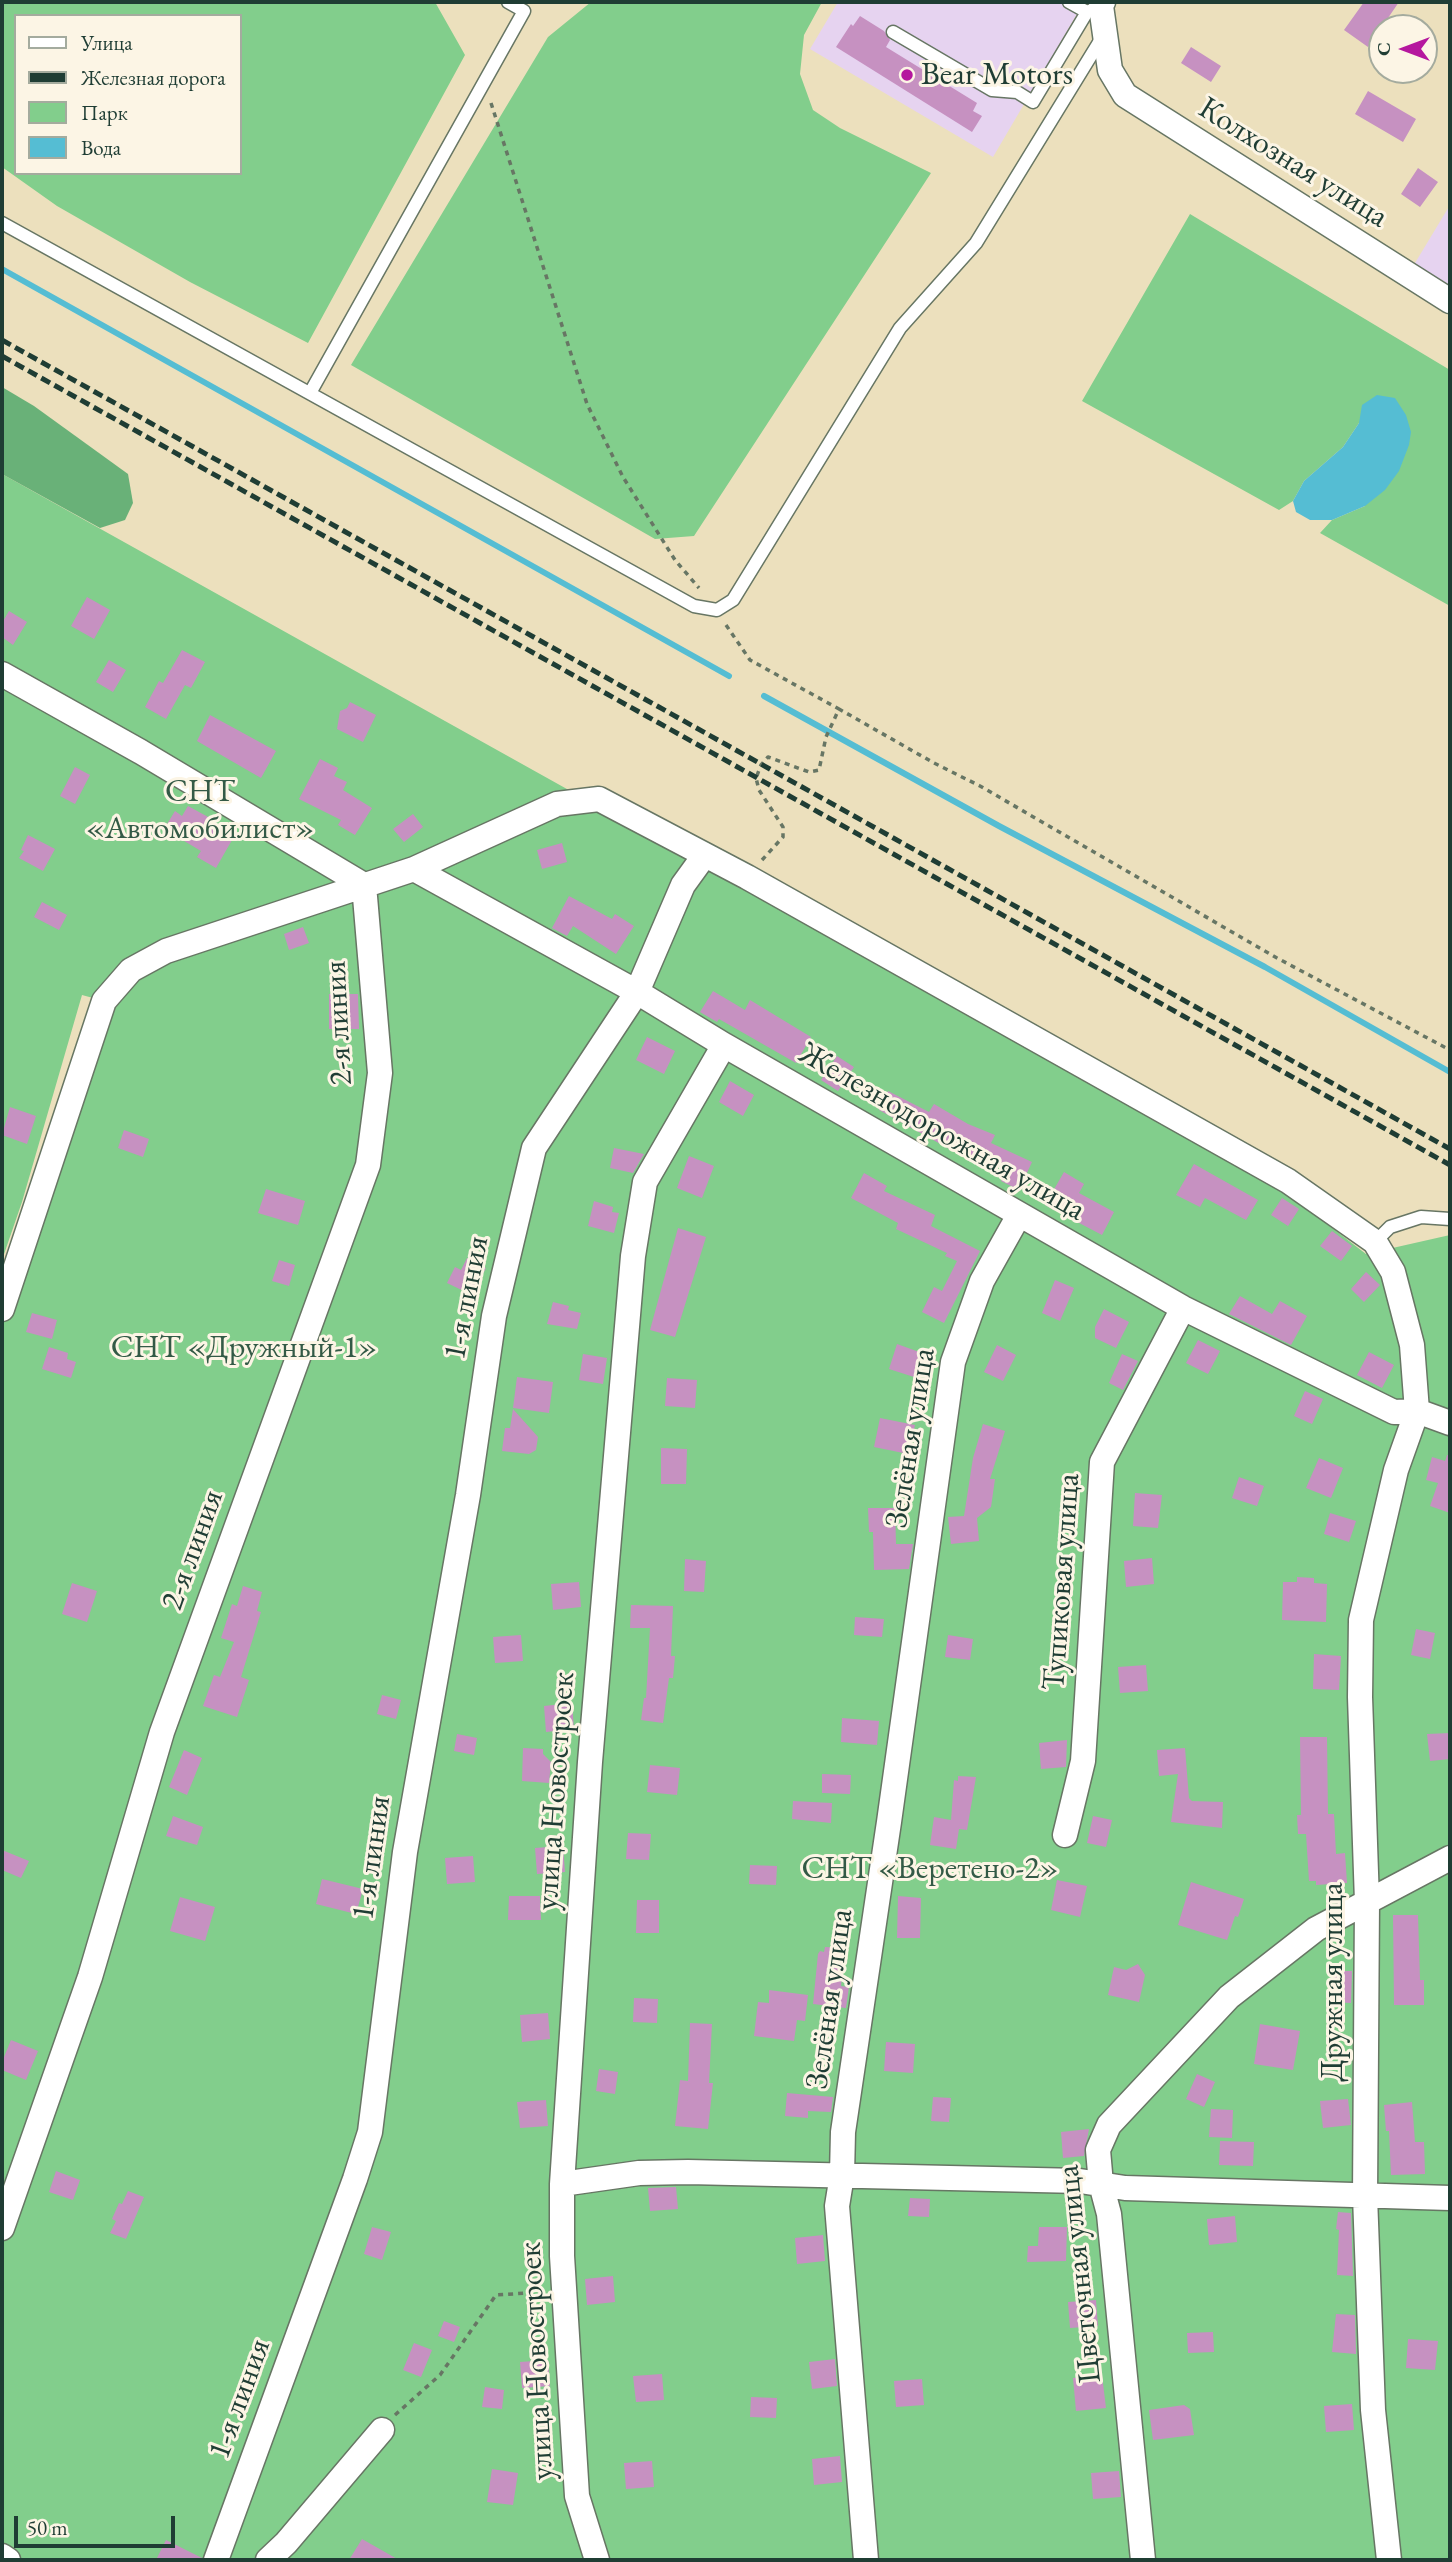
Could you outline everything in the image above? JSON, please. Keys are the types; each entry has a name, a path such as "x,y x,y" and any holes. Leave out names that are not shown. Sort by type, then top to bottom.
{"street":[{"path":"1097,6 1105,33"},
{"name":"Колхозная улица","path":"1105,33 1110,70 1125,95 1450,301"},
{"path":"2,674 141,752 364,886"},
{"path":"2,1308 104,1002 131,970 166,951 414,869 556,804 598,799 747,877 1289,1181 1375,1242 1393,1272 1412,1345 1417,1411"},
{"path":"637,992 683,884 705,856"},
{"name":"Железнодорожная улица","path":"414,869 637,992 724,1045 1183,1308 1394,1412 1417,1411 1450,1423"},
{"name":"2-я линия","path":"2,2228 90,1977 162,1732 368,1166 380,1073 364,886"},
{"name":"1-я линия","path":"216,2560 370,2132 405,1852 468,1495 494,1316 534,1148 637,992"},
{"name":"улица Новостроек","path":"597,2560 577,2496 564,2290 562,2184 590,1762 633,1256 645,1182 724,1045"},
{"name":"Зелёная улица","path":"866,2560 837,2206 844,2132 953,1362 982,1281 1019,1214"},
{"name":"Тупиковая улица","path":"1065,1835 1083,1760 1102,1462 1183,1308"},
{"name":"Дружная улица","path":"1389,2560 1373,2410 1365,2196 1367,1902 1360,1697 1361,1620 1396,1470 1417,1411"},
{"name":"Цветочная улица","path":"1143,2560 1108,2214 1101,2184 1098,2150 1108,2125 1229,1997 1317,1929 1450,1858"},
{"path":"562,2184 639,2173 842,2175 1080,2181 1125,2188 1450,2198"},
{"path":"268,2560 286,2543 382,2430"},
{"path":"2,2556 8,2560"}],"lane":[{"path":"310,393 524,11 508,2"},
{"path":"893,32 992,90 1017,93 1033,102 1097,6 1069,2"},
{"path":"2,223 694,606 718,610 733,600 900,328 976,243 1105,33"},
{"path":"1375,1242 1390,1227 1421,1217 1450,1219"}],"path":[{"path":"484,81 587,404 623,477 675,560 718,610 750,660 991,792 1277,958 1450,1050"},
{"path":"747,877 783,836 783,828 759,790 756,778 761,765 768,757 809,772 819,770 826,737 839,709"},
{"path":"382,2430 408,2402 440,2375 496,2295 564,2290"}],"shaded area":[{"path":"838,2 1084,2 993,157 810,49"},
{"path":"1450,205 1450,289 1412,268"}],"green space":[{"path":"2,2 435,2 465,55 308,343 190,282 57,206 2,167"},
{"path":"591,2 822,2 804,35 800,74 813,110 840,128 931,173 694,536 655,539 351,365 548,37"},
{"path":"1190,214 1450,370 1450,606 1320,533 1332,520 1365,506 1359,423 1343,447 1304,481 1293,501 1279,510 1082,401"},
{"path":"2,387 34,406 128,474 133,503 125,520 100,528 2,474"},
{"path":"2,474 870,958 1296,1200 1366,1254 1450,1235 1450,2560 2,2560 2,1309 104,1001 82,995 22,1202 2,1260","holes":["654,989 1204,1311 638,992"]}],"water":[{"path":"1377,395 1395,398 1406,415 1411,432 1399,471 1385,490 1365,506 1332,520 1310,520 1296,512 1293,501 1304,481 1343,447 1359,423 1362,405"}],"building":[{"path":"1364,2 1399,2 1391,14 1368,14 1368,47 1344,30"},
{"name":"Bear Motors","path":"860,16 884,31 890,40 886,47 977,103 973,111 982,116 972,132 836,47 851,24 853,26"},
{"path":"1191,47 1221,66 1211,82 1181,63"},
{"path":"1368,91 1416,119 1403,142 1355,114"},
{"path":"1418,168 1438,182 1420,207 1401,194"},
{"path":"87,597 110,610 94,639 71,626"},
{"path":"9,611 27,622 13,645 2,637 2,623"},
{"path":"182,650 205,662 191,688 185,685 166,719 145,707 159,681 163,683"},
{"path":"109,660 126,670 113,692 96,682"},
{"path":"350,702 376,715 363,742 337,729 340,711 347,708"},
{"path":"210,715 276,751 261,778 197,741"},
{"path":"320,759 338,768 334,776 347,782 343,790 372,808 355,835 338,825 341,820 299,799"},
{"path":"75,767 90,775 75,804 60,796"},
{"path":"188,806 210,818 206,825 232,840 216,868 197,857 201,851 164,829 175,811 182,816"},
{"path":"413,814 423,827 404,842 393,829"},
{"path":"28,835 55,849 43,871 19,858 24,851 21,850"},
{"path":"562,843 567,862 542,869 537,850"},
{"path":"569,896 612,919 615,914 634,926 616,954 573,926 567,936 552,928"},
{"path":"42,902 67,915 59,930 34,917"},
{"path":"303,927 309,943 289,950 284,934"},
{"path":"713,991 745,1010 750,1000 811,1037 796,1063 719,1019 717,1022 700,1012"},
{"path":"329,994 358,994 359,1029 329,1029"},
{"path":"647,1037 675,1051 664,1074 636,1060"},
{"path":"837,1056 854,1067 838,1091 821,1080"},
{"path":"730,1081 754,1095 743,1116 719,1102"},
{"path":"888,1091 929,1112 934,1104 968,1124 995,1135 991,1143 1032,1162 1019,1190 1001,1181 1007,1168 978,1152 973,1162 879,1110"},
{"path":"10,1107 36,1116 27,1144 2,1135"},
{"path":"124,1130 149,1139 143,1157 118,1148"},
{"path":"614,1148 644,1154 633,1173 610,1168"},
{"path":"689,1156 714,1166 702,1198 677,1188"},
{"path":"1194,1164 1258,1200 1246,1220 1205,1198 1200,1207 1176,1195"},
{"path":"1064,1172 1084,1184 1079,1193 1114,1212 1102,1235 1045,1205"},
{"path":"864,1173 887,1186 884,1191 935,1215 931,1226 980,1251 944,1323 922,1312 934,1287 942,1291 957,1261 945,1256 947,1253 896,1229 898,1223 851,1198"},
{"path":"266,1189 305,1201 298,1225 258,1213"},
{"path":"1282,1198 1299,1209 1288,1226 1271,1215"},
{"path":"594,1201 613,1207 612,1212 619,1213 614,1233 588,1226"},
{"path":"678,1228 706,1237 675,1337 650,1330"},
{"path":"1332,1231 1352,1246 1341,1261 1320,1246"},
{"path":"467,1258 486,1268 472,1295 447,1283 455,1267 461,1270"},
{"path":"279,1260 295,1265 289,1286 272,1281"},
{"path":"1366,1272 1380,1285 1364,1302 1351,1289"},
{"path":"1055,1280 1074,1288 1060,1321 1042,1313"},
{"path":"1240,1296 1272,1314 1280,1301 1307,1316 1291,1345 1229,1314"},
{"path":"553,1302 569,1306 568,1310 581,1313 577,1329 547,1324"},
{"path":"1104,1309 1129,1322 1116,1348 1095,1338 1095,1327"},
{"path":"32,1313 57,1320 52,1339 26,1332"},
{"path":"1198,1340 1220,1351 1208,1374 1186,1363"},
{"path":"897,1344 922,1353 914,1377 889,1369"},
{"path":"997,1345 1016,1355 1003,1381 984,1372"},
{"path":"49,1347 68,1353 67,1359 76,1362 71,1378 42,1369"},
{"path":"1369,1352 1394,1365 1382,1388 1357,1375"},
{"path":"583,1354 607,1358 603,1384 579,1380"},
{"path":"1122,1354 1138,1361 1123,1390 1109,1383"},
{"path":"517,1377 553,1382 549,1413 513,1408"},
{"path":"667,1378 697,1380 695,1408 665,1406"},
{"path":"1305,1391 1323,1399 1312,1424 1294,1416"},
{"path":"513,1409 538,1437 536,1450 529,1454 502,1451 505,1428 510,1428"},
{"path":"880,1418 915,1425 908,1454 874,1447"},
{"path":"983,1424 1005,1431 990,1479 995,1479 991,1507 977,1518 979,1541 951,1544 948,1517 964,1516 973,1458"},
{"path":"661,1448 687,1449 686,1484 661,1484"},
{"path":"1447,1455 1450,1455 1450,1513 1430,1506 1438,1483 1426,1480 1432,1457 1445,1461"},
{"path":"1319,1458 1343,1468 1331,1498 1306,1488"},
{"path":"1239,1477 1264,1486 1257,1506 1232,1498"},
{"path":"1135,1493 1162,1495 1158,1528 1133,1526"},
{"path":"868,1508 895,1508 896,1544 913,1544 909,1569 874,1570 873,1532 869,1532"},
{"path":"1330,1513 1356,1521 1349,1542 1324,1534"},
{"path":"1152,1558 1154,1584 1126,1587 1124,1561"},
{"path":"685,1559 706,1561 704,1592 684,1591"},
{"path":"1297,1577 1314,1578 1314,1583 1327,1584 1326,1622 1282,1620 1283,1582 1297,1582"},
{"path":"579,1582 581,1607 553,1610 551,1584"},
{"path":"72,1583 97,1591 87,1622 62,1614"},
{"path":"243,1586 262,1592 257,1611 261,1612 241,1677 249,1680 237,1717 203,1706 214,1675 220,1677 234,1642 221,1638 232,1604 237,1606"},
{"path":"631,1605 673,1606 671,1656 675,1656 663,1723 641,1720 646,1698 650,1628 630,1628"},
{"path":"855,1617 884,1619 882,1637 854,1635"},
{"path":"1416,1629 1435,1633 1430,1659 1411,1655"},
{"path":"521,1635 523,1661 495,1663 493,1637"},
{"path":"948,1635 973,1639 970,1660 945,1657"},
{"path":"1314,1654 1341,1656 1339,1690 1313,1689"},
{"path":"1146,1665 1148,1691 1120,1693 1118,1667"},
{"path":"382,1695 401,1700 396,1719 377,1714"},
{"path":"572,1703 574,1729 546,1732 544,1706"},
{"path":"842,1718 879,1721 877,1745 841,1742"},
{"path":"1450,1733 1450,1759 1430,1761 1427,1734"},
{"path":"457,1734 477,1738 474,1755 454,1751"},
{"path":"1300,1737 1327,1737 1328,1814 1334,1814 1336,1854 1345,1853 1347,1883 1316,1885 1316,1881 1309,1881 1306,1834 1298,1834 1297,1815 1301,1815"},
{"path":"1067,1740 1066,1767 1041,1769 1039,1743"},
{"path":"523,1748 543,1749 543,1754 551,1762 549,1783 522,1781"},
{"path":"1185,1748 1189,1798 1192,1801 1223,1802 1222,1828 1171,1822 1178,1774 1159,1776 1157,1750"},
{"path":"184,1750 202,1758 187,1795 169,1787"},
{"path":"650,1765 680,1768 677,1795 647,1792"},
{"path":"822,1774 851,1775 850,1794 822,1793"},
{"path":"958,1776 976,1777 967,1830 959,1829 956,1849 930,1845 934,1817 951,1820 954,1780 958,1781"},
{"path":"793,1801 832,1803 831,1823 792,1819"},
{"path":"173,1816 203,1827 197,1845 166,1836"},
{"path":"1093,1816 1112,1820 1106,1847 1087,1843"},
{"path":"628,1833 651,1834 649,1860 626,1859"},
{"path":"563,1846 565,1872 537,1874 535,1848"},
{"path":"2,1850 29,1861 21,1878 2,1870"},
{"path":"473,1856 475,1882 447,1884 445,1858"},
{"path":"750,1865 777,1866 776,1885 749,1884"},
{"path":"322,1879 363,1889 356,1914 316,1904"},
{"path":"1057,1880 1087,1886 1080,1917 1051,1910"},
{"path":"1191,1882 1244,1899 1227,1940 1178,1925"},
{"path":"509,1896 540,1896 541,1920 508,1920"},
{"path":"898,1896 921,1898 920,1938 897,1938"},
{"path":"180,1897 215,1907 205,1941 170,1931"},
{"path":"637,1900 659,1900 659,1933 636,1933"},
{"path":"1393,1915 1418,1915 1420,1980 1424,1980 1424,2005 1394,2005"},
{"path":"825,1947 845,1948 841,1986 849,1987 846,2008 813,2004 818,1954 820,1951 824,1952"},
{"path":"1138,1964 1145,1975 1139,2002 1108,1995 1114,1967 1126,1970"},
{"path":"1332,1971 1352,1971 1351,2003 1332,2002"},
{"path":"769,1990 808,1995 805,2021 797,2020 794,2041 754,2036 758,2002 769,2003"},
{"path":"634,1998 658,1999 657,2023 633,2022"},
{"path":"548,2013 550,2039 522,2042 520,2015"},
{"path":"690,2023 712,2024 709,2083 713,2083 708,2129 675,2126 680,2080 688,2081"},
{"path":"1260,2024 1300,2031 1293,2070 1254,2064"},
{"path":"11,2040 38,2051 26,2080 2,2070 2,2062"},
{"path":"886,2042 915,2044 913,2073 884,2071"},
{"path":"599,2069 618,2072 615,2094 596,2091"},
{"path":"1197,2074 1215,2082 1204,2107 1186,2099"},
{"path":"787,2093 833,2097 831,2112 808,2111 808,2118 785,2116"},
{"path":"933,2097 951,2098 949,2122 931,2121"},
{"path":"1348,2099 1351,2125 1323,2128 1320,2101"},
{"path":"546,2100 548,2126 520,2128 517,2102"},
{"path":"1412,2102 1415,2142 1424,2142 1425,2174 1391,2175 1389,2131 1386,2131 1384,2105"},
{"path":"1211,2109 1233,2110 1232,2138 1209,2137"},
{"path":"1089,2129 1084,2156 1063,2158 1061,2132"},
{"path":"1220,2141 1254,2142 1253,2166 1219,2165"},
{"path":"56,2171 80,2180 73,2200 49,2192"},
{"path":"676,2187 678,2209 650,2211 648,2188"},
{"path":"128,2191 144,2197 126,2239 110,2233 116,2221 112,2219"},
{"path":"910,2198 930,2199 929,2217 908,2216"},
{"path":"1338,2212 1351,2213 1353,2276 1337,2275"},
{"path":"1235,2216 1237,2242 1209,2245 1207,2219"},
{"path":"372,2227 391,2232 382,2260 364,2254"},
{"path":"1039,2227 1067,2227 1066,2261 1027,2262 1028,2246 1038,2246"},
{"path":"823,2235 825,2261 797,2264 795,2238"},
{"path":"613,2276 615,2302 587,2305 585,2279"},
{"path":"1096,2300 1098,2326 1070,2328 1068,2302"},
{"path":"1336,2314 1355,2315 1356,2354 1332,2352"},
{"path":"444,2321 460,2327 454,2342 438,2336"},
{"path":"1213,2332 1214,2352 1188,2353 1187,2333"},
{"path":"1408,2339 1438,2341 1435,2370 1406,2368"},
{"path":"414,2343 432,2350 421,2377 403,2370"},
{"path":"835,2359 837,2386 812,2389 809,2362"},
{"path":"548,2360 550,2386 522,2388 520,2362"},
{"path":"662,2374 664,2400 636,2402 633,2376"},
{"path":"1102,2375 1106,2408 1076,2411 1073,2378"},
{"path":"922,2379 924,2405 896,2407 894,2381"},
{"path":"485,2387 504,2390 502,2409 482,2407"},
{"path":"751,2397 777,2398 776,2418 750,2417"},
{"path":"1352,2404 1354,2430 1326,2432 1324,2406"},
{"path":"1184,2405 1190,2409 1194,2435 1153,2440 1149,2410"},
{"path":"840,2456 842,2482 814,2485 812,2459"},
{"path":"652,2461 654,2487 626,2489 624,2463"},
{"path":"492,2469 518,2473 513,2505 487,2502"},
{"path":"1119,2471 1121,2497 1093,2499 1091,2473"},
{"path":"362,2539 399,2560 349,2560"},
{"path":"166,2540 202,2558 201,2560 156,2560"}],"waterway":[{"path":"2,269 729,676"},
{"path":"764,696 999,826 1265,967 1450,1072"}],"railway":[{"path":"2,340 1450,1149"},
{"path":"2,356 1450,1165"}],"place":[{"name":"Bear Motors","path":"907,75"}],"park label":[{"name":"СНТ «Автомобилист»","path":"200,810"},
{"name":"СНТ «Дружный-1»","path":"244,1348"},
{"name":"СНТ «Веретено-2»","path":"930,1869"}]}
